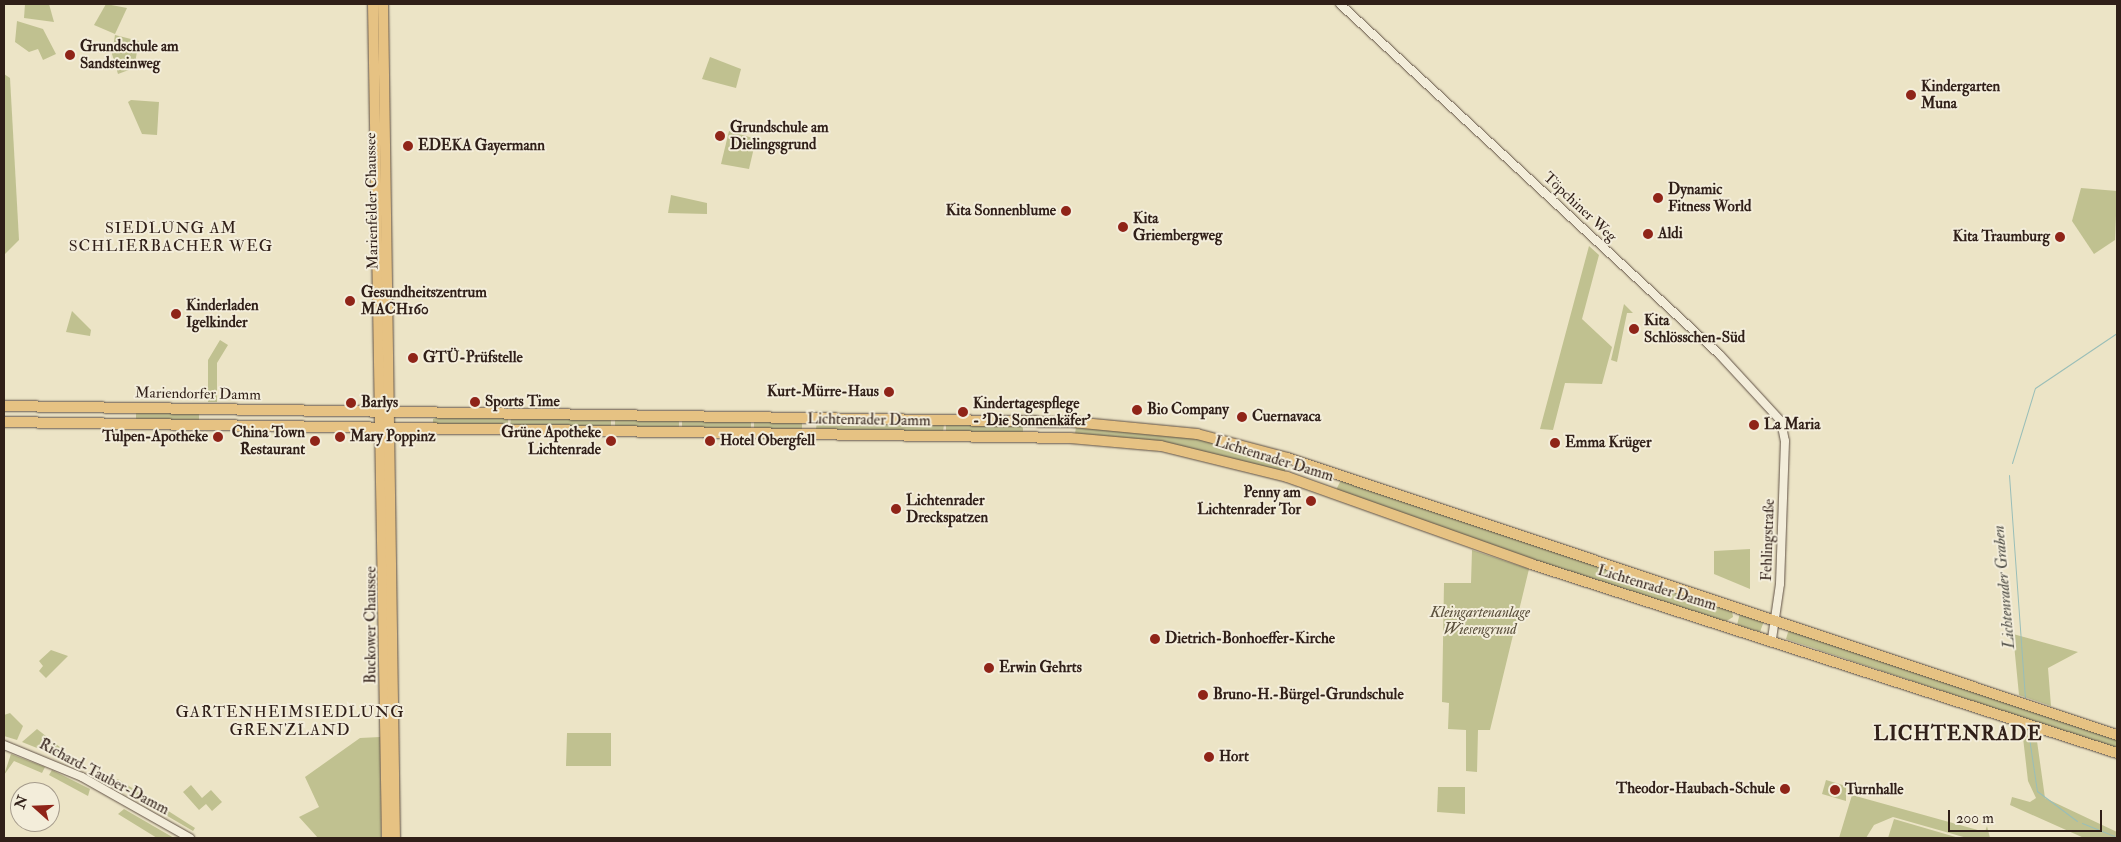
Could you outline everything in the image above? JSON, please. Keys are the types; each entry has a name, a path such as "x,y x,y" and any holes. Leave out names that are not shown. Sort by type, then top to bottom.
{"main road":[{"name":"Marienfelder Chaussee","path":"373,4 386,412 392,428"},
{"name":"Marienfelder Chaussee","path":"384,4 386,412"},
{"name":"Mariendorfer Damm","path":"4,406 386,412"},
{"path":"342,411 342,428"},
{"name":"Lichtenrader Damm","path":"386,412 1116,424 1197,434 1338,476 2117,735"},
{"name":"Buckower Chaussee","path":"386,412 381,428 388,838"},
{"path":"430,414 430,429"},
{"name":"Mariendorfer Damm","path":"4,422 381,428"},
{"name":"Lichtenrader Damm","path":"381,428 1117,440 1211,454 1332,492 1530,564 1860,667 2117,753"},
{"name":"Buckower Chaussee","path":"392,428 395,838"},
{"path":"1332,492 1338,476"},
{"path":"1731,627 1737,609"},
{"path":"1860,667 1890,660"}],"street":[{"name":"Töpchiner Weg","path":"1340,4 1720,356 1781,421 1785,441"},
{"name":"Fehlingstraße","path":"1772,639 1777,622 1785,441"},
{"name":"Richard-Tauber-Damm","path":"4,745 82,777 190,838"}],"green space":[{"path":"25,4 49,4 54,22 24,18"},
{"path":"106,4 127,8 115,34 94,25"},
{"path":"17,21 43,29 56,54 43,60 38,49 29,52 15,42"},
{"path":"115,35 139,41 134,68 118,74 112,54"},
{"path":"710,57 741,69 736,88 702,79"},
{"path":"4,74 10,78 19,240 4,255"},
{"path":"131,100 159,102 157,135 142,134 128,102"},
{"path":"729,131 756,139 749,169 721,164"},
{"path":"2081,188 2117,191 2115,240 2094,254 2072,221"},
{"path":"671,195 707,203 707,214 668,213"},
{"path":"1589,246 1599,255 1582,319 1612,347 1602,384 1565,383 1553,430 1540,429"},
{"path":"1624,304 1633,313 1627,313 1617,362 1611,360"},
{"path":"72,311 91,330 90,336 66,332"},
{"path":"220,340 228,345 217,363 217,402 208,402 208,360"},
{"path":"136,413 199,413 199,420 136,420"},
{"path":"441,416 508,417 508,427 433,425 433,419"},
{"path":"511,417 611,418 611,429 510,427"},
{"path":"615,419 679,419 679,430 615,429"},
{"path":"682,419 751,420 751,431 682,430"},
{"path":"754,421 802,421 802,431 754,431"},
{"path":"817,422 944,423 943,433 816,429"},
{"path":"946,423 1023,425 1023,435 946,434"},
{"path":"1076,427 1183,435 1285,462 1285,472 1179,446 1075,434"},
{"path":"1341,480 1732,610 1733,617 1725,622 1579,576 1336,490"},
{"path":"1750,549 1750,589 1714,574 1714,551"},
{"name":"Kleingartenanlage Wiesengrund","path":"1472,550 1529,569 1490,730 1478,730 1477,772 1466,771 1466,730 1448,729 1449,703 1442,702 1444,583 1471,583"},
{"path":"1740,613 1764,621 1760,632 1737,625"},
{"path":"1789,629 2117,739 2117,749 1786,639"},
{"path":"2013,634 2078,652 2048,668 2051,706 2019,695"},
{"path":"51,650 68,656 46,678 39,671 43,666 39,661"},
{"path":"10,713 23,726 17,740 4,736 4,715"},
{"path":"37,729 61,748 62,758 22,742"},
{"path":"2022,729 2036,734 2045,798 2117,832 2117,838 2084,838 2010,805 2012,797 2030,802 2036,798 2028,781"},
{"path":"567,733 611,733 611,766 566,766"},
{"path":"380,737 381,838 318,838 299,817 319,807 305,777 360,738"},
{"path":"11,754 45,767 42,773 14,761 4,775"},
{"path":"52,770 90,789 88,796 49,775"},
{"path":"118,779 195,828 193,831 111,783"},
{"name":"Turnhalle","path":"1826,780 1846,786 1846,801 1822,794"},
{"path":"191,785 202,798 211,790 222,802 212,811 206,804 199,810 183,792"},
{"path":"1438,787 1465,787 1465,814 1437,812"},
{"path":"1852,795 1985,832 1987,826 1990,838 1967,838 1893,817 1874,825 1866,838 1839,838"},
{"path":"124,809 174,838 157,838 118,814"},
{"path":"1894,819 1959,838 1888,838"}],"waterway":[{"name":"Lichtenrader Graben","path":"2012,463 2035,388 2117,333"},
{"name":"Lichtenrader Graben","path":"2009,475 2025,697"},
{"name":"Lichtenrader Graben","path":"2028,731 2037,791 2077,821"},
{"name":"Lichtenrader Graben","path":"2082,823 2115,836"}],"place":[{"name":"Grundschule am Sandsteinweg","path":"70,55"},
{"name":"Kindergarten Muna","path":"1911,95"},
{"name":"Grundschule am Dielingsgrund","path":"720,136"},
{"name":"EDEKA Gayermann","path":"408,146"},
{"name":"Dynamic Fitness World","path":"1658,198"},
{"name":"Kita Sonnenblume","path":"1066,211"},
{"name":"Kita Griembergweg","path":"1123,227"},
{"name":"Aldi","path":"1648,234"},
{"name":"Kita Traumburg","path":"2060,237"},
{"name":"Gesundheitszentrum MACH160","path":"350,301"},
{"name":"Kinderladen Igelkinder","path":"176,314"},
{"name":"Kita Schlösschen-Süd","path":"1634,329"},
{"name":"GTÜ-Prüfstelle","path":"413,358"},
{"name":"Kurt-Mürre-Haus","path":"889,392"},
{"name":"Sports Time","path":"475,402"},
{"name":"Barlys","path":"351,403"},
{"name":"Bio Company","path":"1137,410"},
{"name":"Kindertagespflege - 'Die Sonnenkäfer'","path":"963,412"},
{"name":"Cuernavaca","path":"1242,417"},
{"name":"La Maria","path":"1754,425"},
{"name":"Tulpen-Apotheke","path":"218,437"},
{"name":"Mary Poppinz","path":"340,437"},
{"name":"China Town Restaurant","path":"315,441"},
{"name":"Grüne Apotheke Lichtenrade","path":"611,441"},
{"name":"Hotel Obergfell","path":"710,441"},
{"name":"Emma Krüger","path":"1555,443"},
{"name":"Penny am Lichtenrader Tor","path":"1311,501"},
{"name":"Lichtenrader Dreckspatzen","path":"896,509"},
{"name":"Dietrich-Bonhoeffer-Kirche","path":"1155,639"},
{"name":"Erwin Gehrts","path":"989,668"},
{"name":"Bruno-H.-Bürgel-Grundschule","path":"1203,695"},
{"name":"Hort","path":"1209,757"},
{"name":"Theodor-Haubach-Schule","path":"1785,789"},
{"name":"Turnhalle","path":"1835,790"}],"district":[{"name":"SIEDLUNG AM SCHLIERBACHER WEG","path":"171,237"},
{"name":"GARTENHEIMSIEDLUNG GRENZLAND","path":"290,721"},
{"name":"LICHTENRADE","path":"1958,733"}]}
